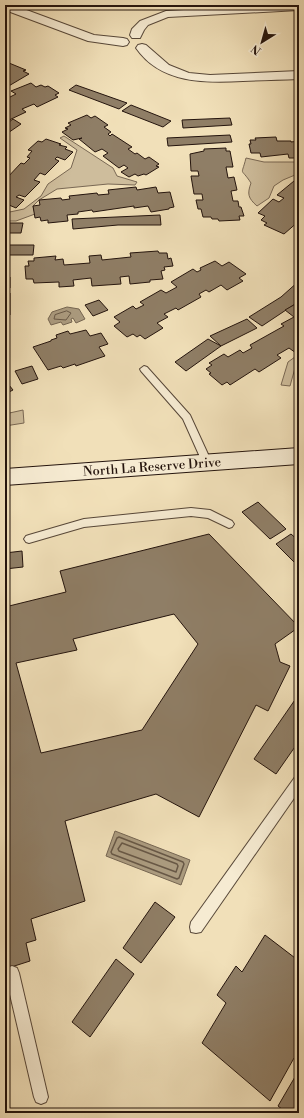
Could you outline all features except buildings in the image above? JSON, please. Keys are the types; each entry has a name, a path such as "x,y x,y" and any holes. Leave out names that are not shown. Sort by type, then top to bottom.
{"street":[{"path":"5,6 92,38 122,42 124,45 129,47 142,48 148,44 148,40 143,36 136,35 126,37 122,42"},
{"path":"136,35 138,28 144,23 166,14 299,7"},
{"path":"142,48 161,66 182,75 195,78 210,79 299,75"},
{"name":"North La Reserve Drive","path":"5,478 299,456"}],"lane":[{"path":"144,369 187,417 207,463"},
{"path":"29,539 84,523 191,512 210,514 229,524"},
{"path":"196,927 299,781"},
{"path":"12,973 40,1097"}],"shaded area":[{"path":"64,136 113,168 117,176 137,182 135,185 108,184 57,189 39,200 33,206 35,214 16,221 5,221 5,213 24,209 41,196 48,184 71,168 77,150 60,138"},
{"path":"246,158 264,162 299,162 299,171 295,175 274,186 269,198 257,206 249,196 251,183 242,172"},
{"path":"299,354 299,365 295,368 290,386 281,385 288,362"},
{"path":"23,410 24,423 5,426 5,414"}],"water":[{"path":"67,307 79,309 85,319 76,323 73,318 71,319 72,322 63,325 61,322 51,325 48,319 52,312"},
{"path":"115,831 190,860 181,885 106,856"}]}
